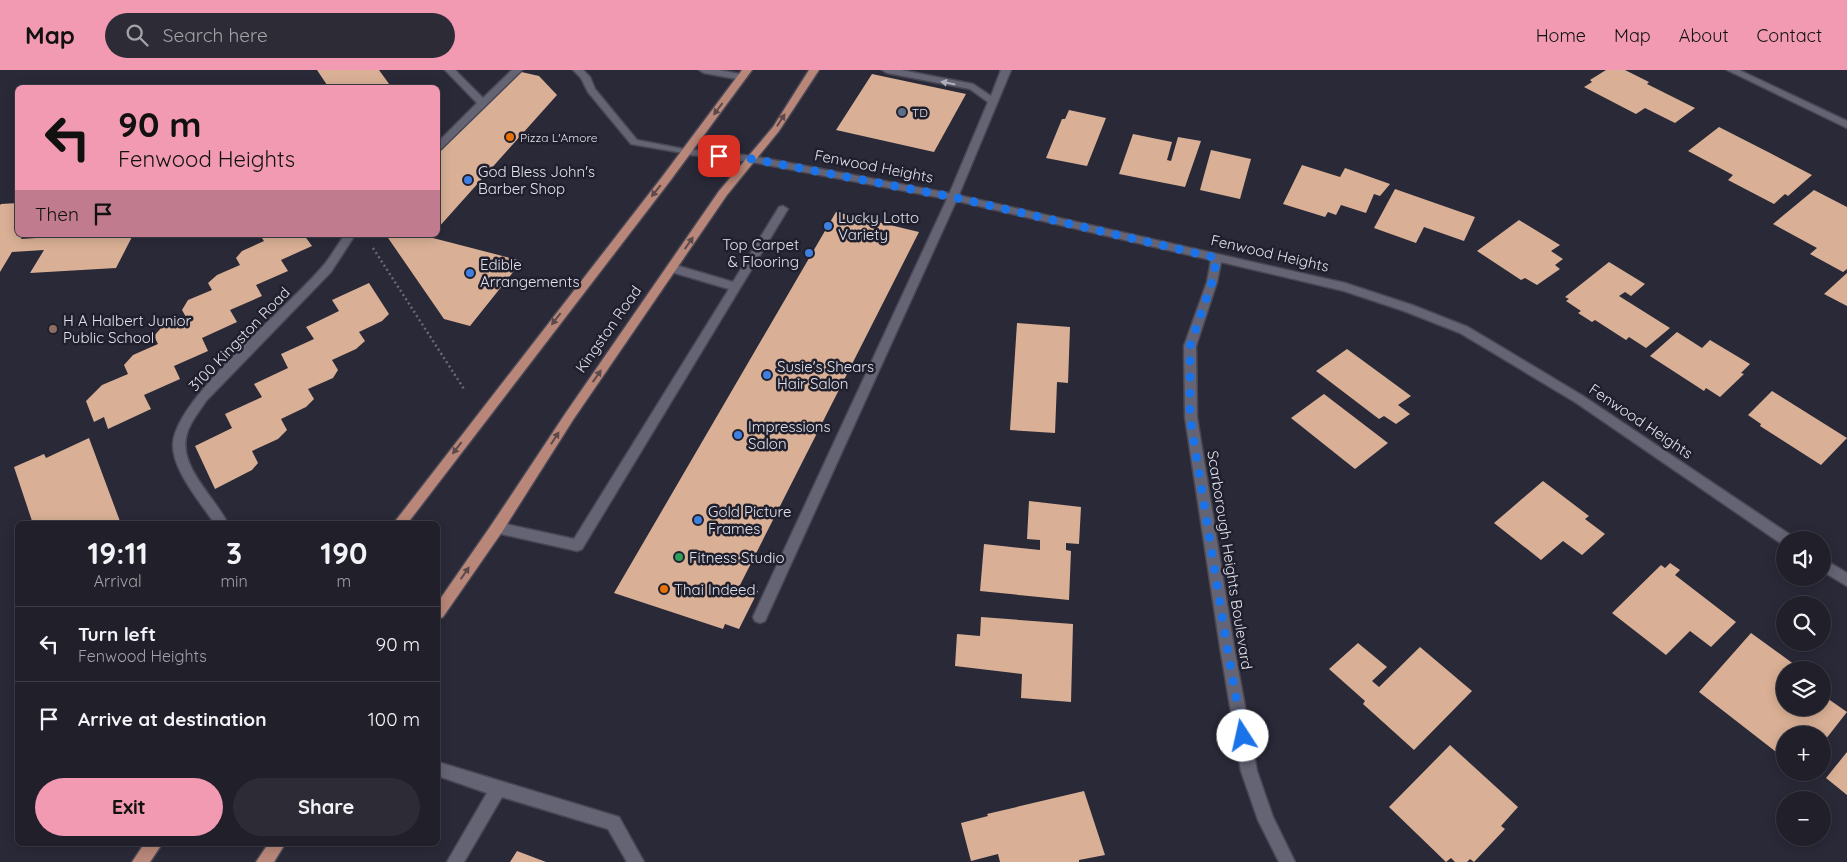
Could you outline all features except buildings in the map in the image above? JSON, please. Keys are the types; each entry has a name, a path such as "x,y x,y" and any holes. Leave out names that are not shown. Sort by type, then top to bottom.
{"main road":[{"name":"Kingston Road","path":"440,610 497,528 569,417 723,193 776,129 814,70"},
{"path":"401,521 744,74"},
{"path":"140,862 152,846"},
{"path":"264,862 276,846"}],"street":[{"path":"450,70 482,103"},
{"path":"440,145 517,70"},
{"name":"Fenwood Heights","path":"578,70 585,78 591,90 634,142 686,152 752,159 953,197 1345,287 1408,308 1464,330 1579,399 1776,532"},
{"path":"704,70 744,74"},
{"path":"887,70 973,88 992,101"},
{"path":"760,618 953,197 1006,70"},
{"path":"1732,70 1847,125"},
{"path":"497,528 577,545 783,209"},
{"name":"3100 Kingston Road","path":"220,521 181,462 179,444 184,424 202,398 327,269 349,237"},
{"name":"Scarborough Heights Boulevard","path":"1217,258 1212,282 1190,346 1190,417 1249,771 1266,820 1287,862"},
{"path":"672,268 736,287"},
{"path":"1831,570 1847,580"},
{"path":"440,770 498,789 613,822 636,862"},
{"path":"455,862 498,789"}],"path":[{"path":"370,243 464,389"}],"place":[{"name":"TD","path":"902,112"},
{"name":"Pizza L'Amore","path":"510,137"},
{"name":"God Bless John's Barber Shop","path":"468,180"},
{"name":"Lucky Lotto Variety","path":"828,226"},
{"name":"Top Carpet & Flooring","path":"809,253"},
{"name":"Edible Arrangements","path":"470,273"},
{"name":"H A Halbert Junior Public School","path":"53,329"},
{"name":"Susie's Shears Hair Salon","path":"767,375"},
{"name":"Impressions Salon","path":"738,435"},
{"name":"Gold Picture Frames","path":"698,520"},
{"name":"Fitness Studio","path":"679,557"},
{"name":"Thai Indeed","path":"664,589"}],"route":[{"path":"719,156 752,159 953,197 1217,258 1212,282 1190,346 1190,417 1243,736"}]}
